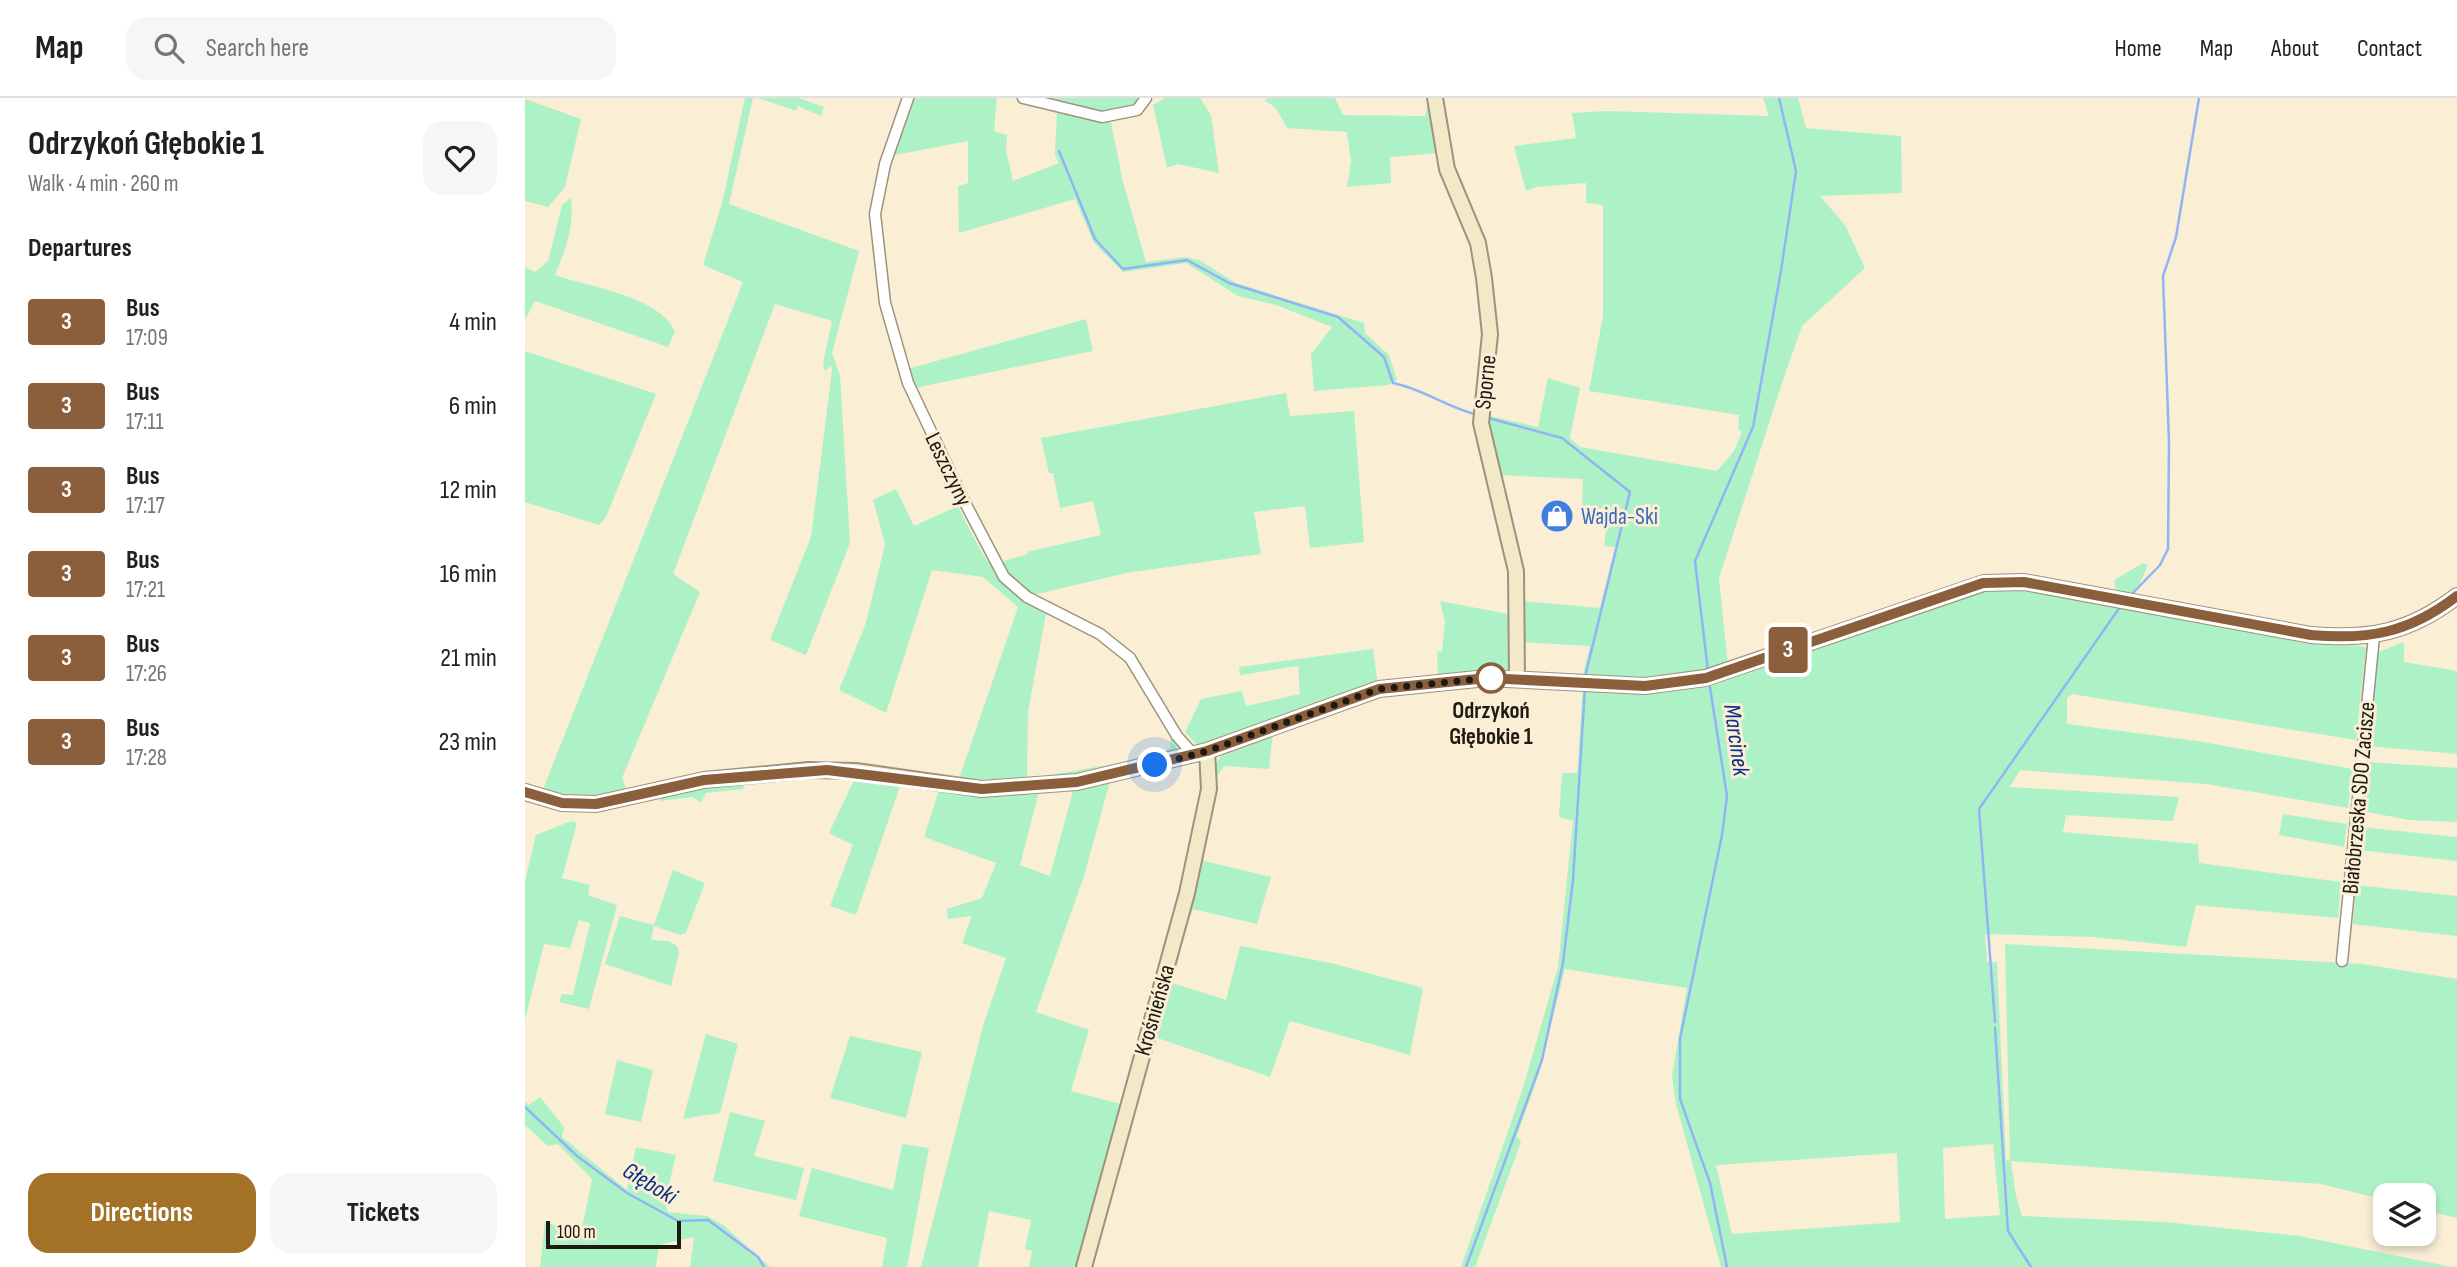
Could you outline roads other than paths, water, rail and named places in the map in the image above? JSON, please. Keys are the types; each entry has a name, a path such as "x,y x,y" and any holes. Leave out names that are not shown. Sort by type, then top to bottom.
{"street":[{"name":"Leszczyny","path":"908,98 885,164 875,214 885,303 908,383 963,499 1005,577 1027,597 1100,634 1130,658 1177,736 1200,753"},
{"path":"1023,98 1102,117 1137,110 1146,98"},
{"name":"Sporne","path":"1434,98 1447,169 1478,243 1484,278 1489,334 1481,416 1515,570 1517,675"},
{"path":"525,792 562,803 596,804 704,780 827,770 856,771 963,788 1012,789 1077,782 1200,753 1379,689 1517,675 1645,686 1709,677 1949,593 2003,582 2024,582 2311,635 2351,638 2374,636 2414,623 2457,596"},
{"name":"Białobrzeska SDO Zacisze","path":"2342,961 2374,636"},
{"name":"Krośnieńska","path":"1084,1267 1187,893 1209,789 1200,753"}],"waterway":[{"name":"Marcinek","path":"1708,671 1695,561 1753,427 1796,171 1779,98"},
{"path":"2131,595 2160,565 2168,549 2169,442 2163,276 2176,237 2199,98"},
{"path":"1059,151 1095,239 1123,269 1187,260 1229,283 1338,317 1384,357 1393,383 1478,415"},
{"path":"1488,418 1562,438 1630,492 1585,677"},
{"path":"1995,1022 1979,809 2120,607"},
{"name":"Marcinek","path":"1709,681 1727,796 1722,835 1680,1039 1680,1099 1710,1183 1727,1267"},
{"path":"1466,1267 1542,1060 1563,963 1573,880 1585,688"},
{"path":"1995,1028 2008,1231 2031,1267"},
{"name":"Głęboki","path":"525,1107 577,1156 627,1193 678,1221 708,1220 758,1257 764,1267"}],"place":[{"name":"Wajda-Ski","path":"1557,516"},
{"name":"Odrzykoń Głębokie 1","path":"1491,678"}]}
